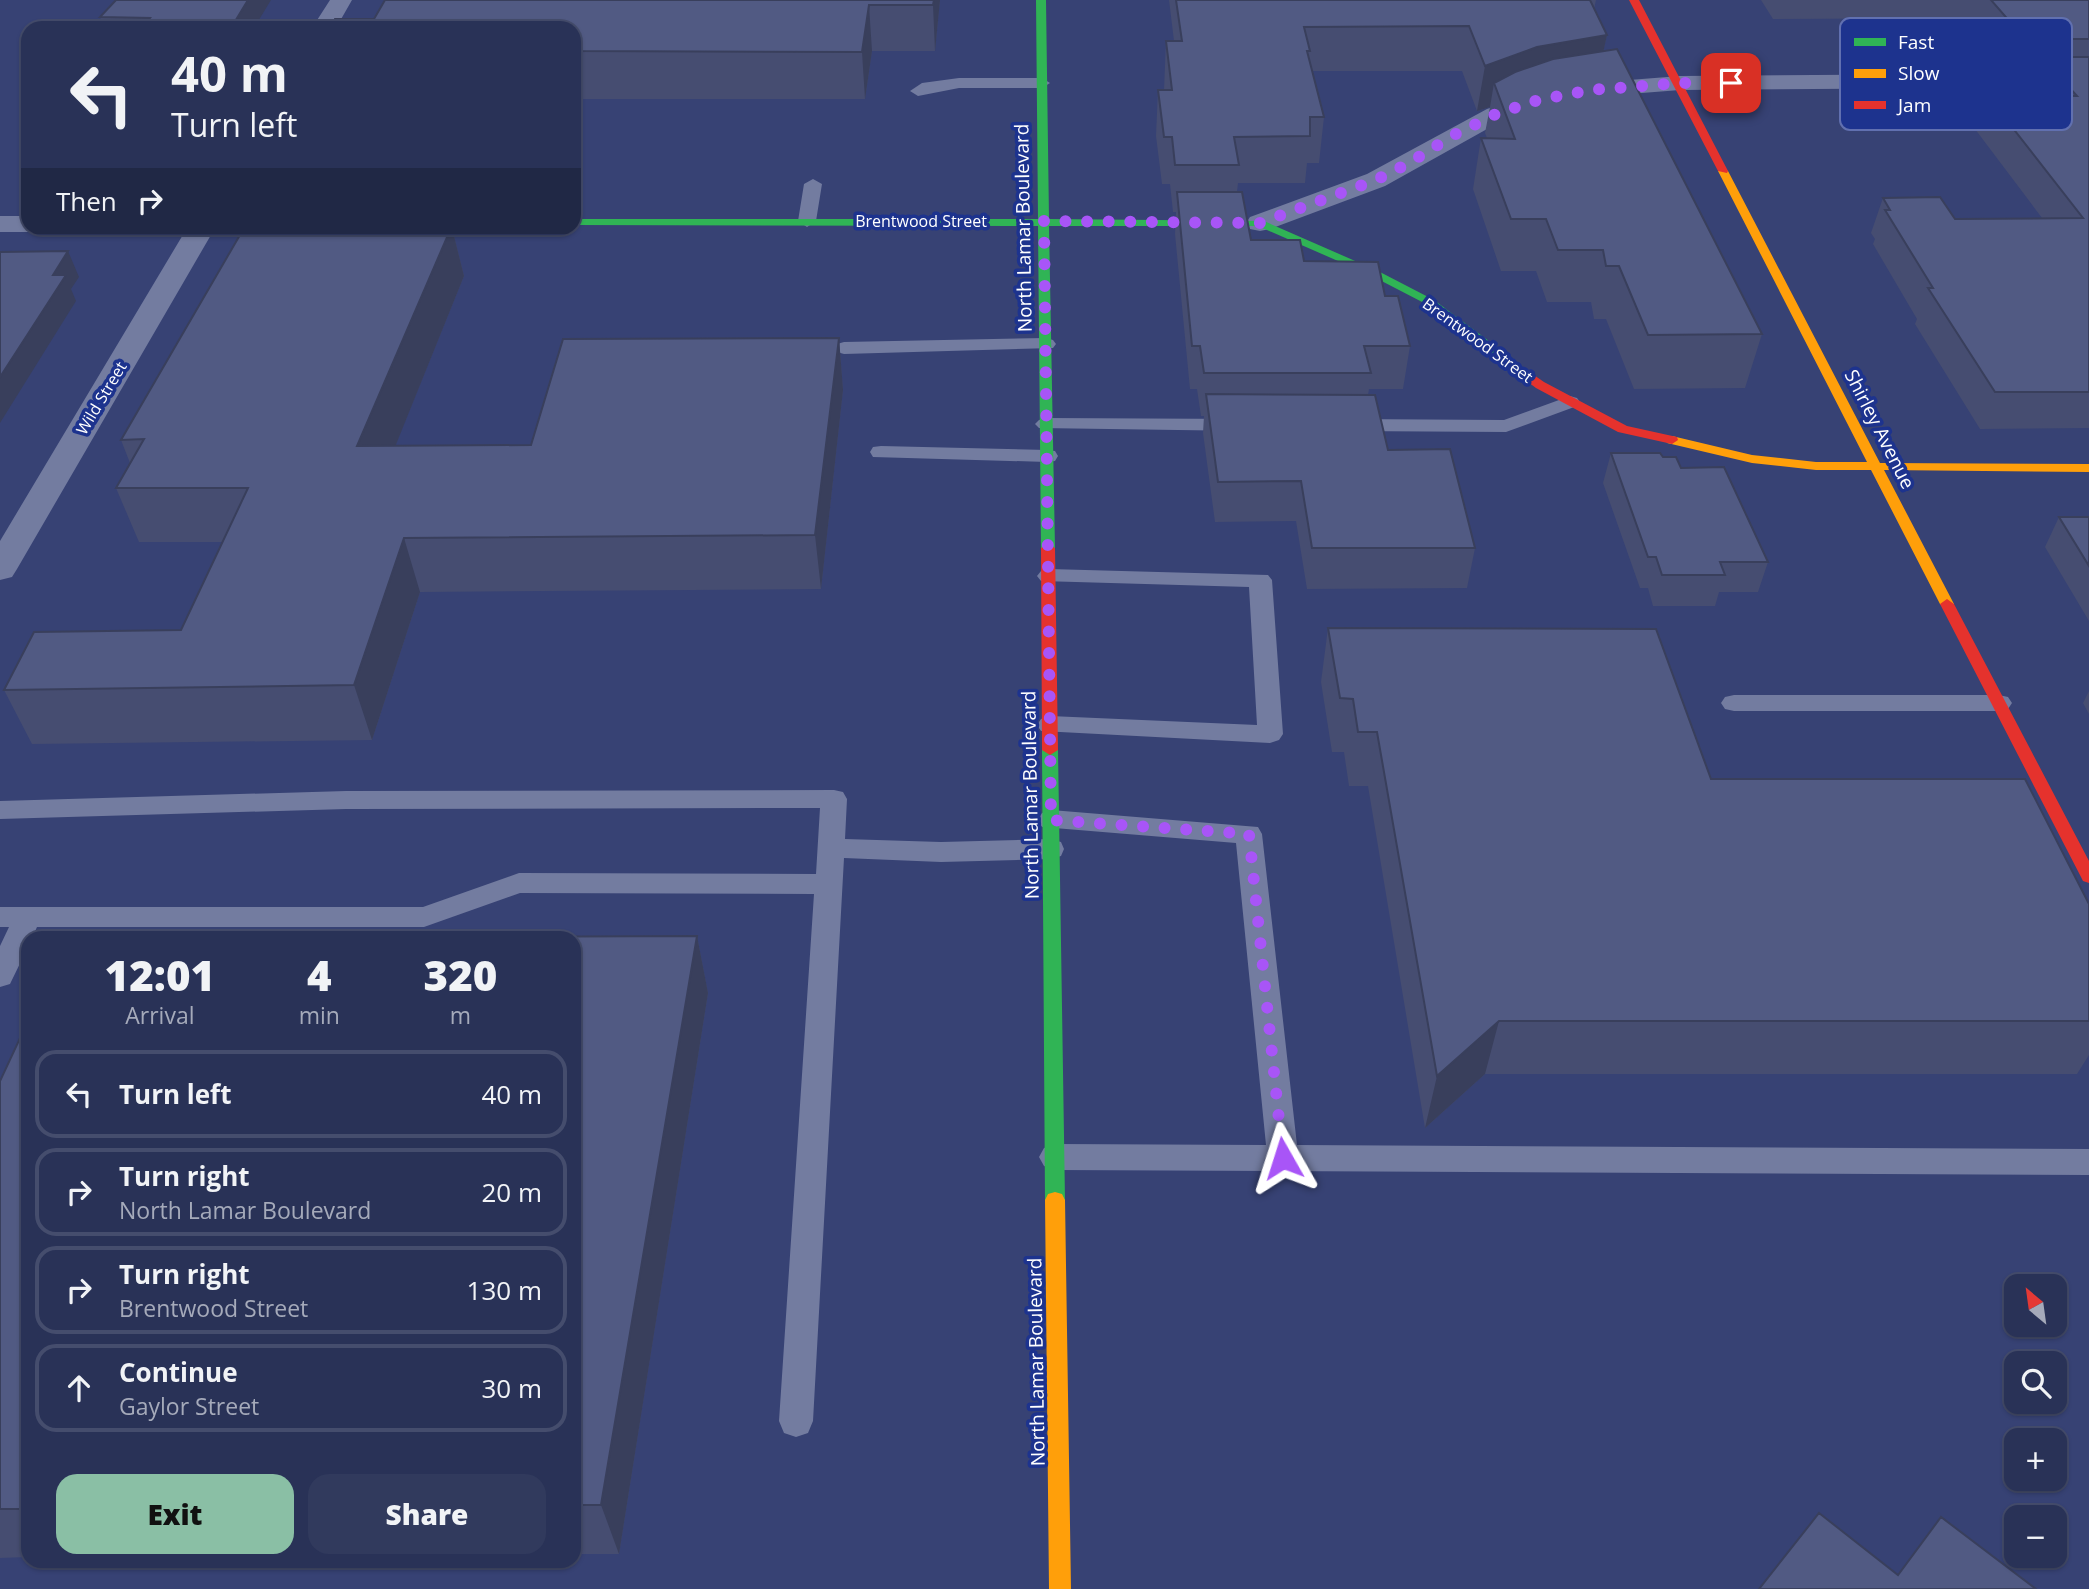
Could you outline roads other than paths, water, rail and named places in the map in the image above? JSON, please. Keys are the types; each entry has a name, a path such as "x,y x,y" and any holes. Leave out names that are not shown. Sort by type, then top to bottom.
{"street":[{"path":"328,21 341,0"},
{"name":"North Lamar Boulevard","path":"1041,0 1060,1589"},
{"name":"Shirley Avenue","path":"1634,0 1680,83 2089,877"},
{"path":"1260,223 1376,180 1496,114 1538,100 1591,90 1680,83 1840,82"},
{"name":"Brentwood Street","path":"581,222 1260,223 1374,273 1430,302 1506,361 1570,402 1623,429 1685,446 1752,459 1877,468 2089,468"},
{"path":"0,225 21,224"},
{"name":"Wild Street","path":"0,569 197,235"}],"lane":[{"path":"918,91 944,84 1042,83"},
{"path":"807,222 813,184"},
{"path":"844,348 1046,344"},
{"path":"1330,425 1506,426 1570,402"},
{"path":"1046,424 1262,425"},
{"path":"881,452 1046,456"},
{"path":"1049,576 1260,580 1270,734 1050,725"},
{"path":"1734,703 1999,703"},
{"path":"0,810 346,800 834,799 796,1420"},
{"path":"1051,820 1249,834 1283,1158"},
{"path":"832,848 941,852 1051,849"},
{"path":"0,917 424,917 519,883 830,884"},
{"path":"21,931 28,917"},
{"path":"0,976 21,932"},
{"path":"1055,1157 2075,1162"}]}
